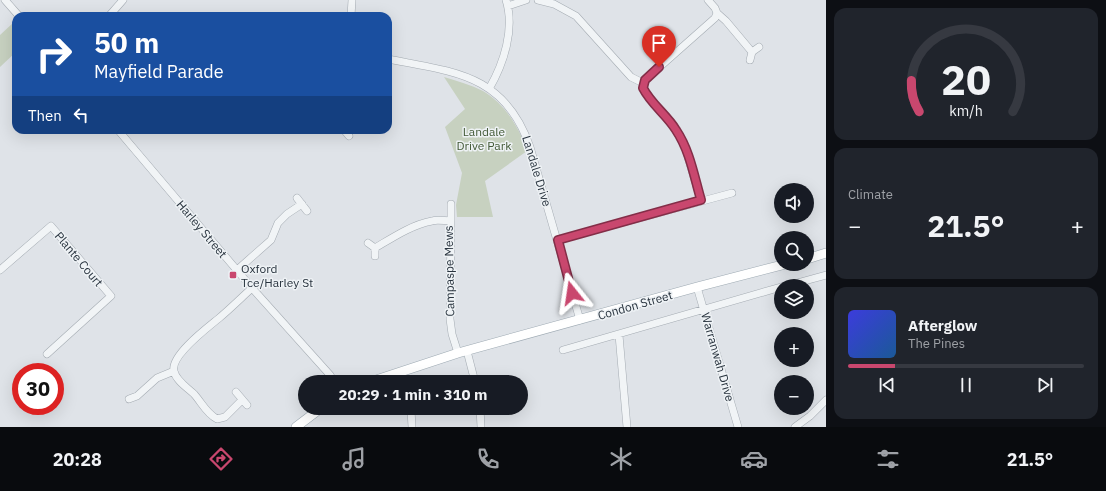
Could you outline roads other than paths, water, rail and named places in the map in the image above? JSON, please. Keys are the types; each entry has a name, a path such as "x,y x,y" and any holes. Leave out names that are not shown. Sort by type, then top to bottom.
{"main road":[{"path":"814,257 826,253"},
{"name":"Condon Street","path":"392,375 463,352 774,267"},
{"path":"297,426 312,415"}],"street":[{"path":"5,0 16,12"},
{"path":"113,12 124,0"},
{"path":"351,12 352,0"},
{"path":"489,89 496,77 505,53 508,31 507,3 526,0"},
{"path":"538,0 554,4 576,16 632,77 643,83"},
{"path":"708,0 715,8 717,13 726,20 752,52"},
{"path":"701,200 685,147 675,128 645,92 643,83 715,18 717,13"},
{"path":"750,60 752,52 759,47"},
{"name":"Landale Drive","path":"392,61 469,77 489,89 502,100 512,112 525,132 558,240 580,320"},
{"name":"Harley Street","path":"121,134 252,288 330,375"},
{"path":"558,240 701,200 732,193"},
{"path":"237,270 271,240 278,223 300,201 307,211"},
{"path":"451,204 451,221"},
{"name":"Campaspe Mews","path":"375,248 407,230 433,220 451,221 450,319 452,334 463,352 472,375"},
{"name":"Plante Court","path":"0,270 51,226 111,296 47,354"},
{"path":"368,243 375,248 375,256"},
{"path":"811,279 826,275"},
{"name":"Warranwah Drive","path":"697,287 738,427"},
{"path":"236,392 244,403 225,417 217,419 210,415 195,395 177,377 174,371 175,361 198,335 218,320 252,288"},
{"name":"Condon Street","path":"563,350 774,290"},
{"path":"619,335 627,427"},
{"path":"129,399 137,396 157,378 174,371"},
{"path":"795,427 810,416 826,400"},
{"path":"411,415 412,427"},
{"path":"480,415 481,427"}],"place":[{"name":"Oxford Tce/Harley St","path":"233,275"}],"park label":[{"name":"Landale Drive Park","path":"484,138"}]}
